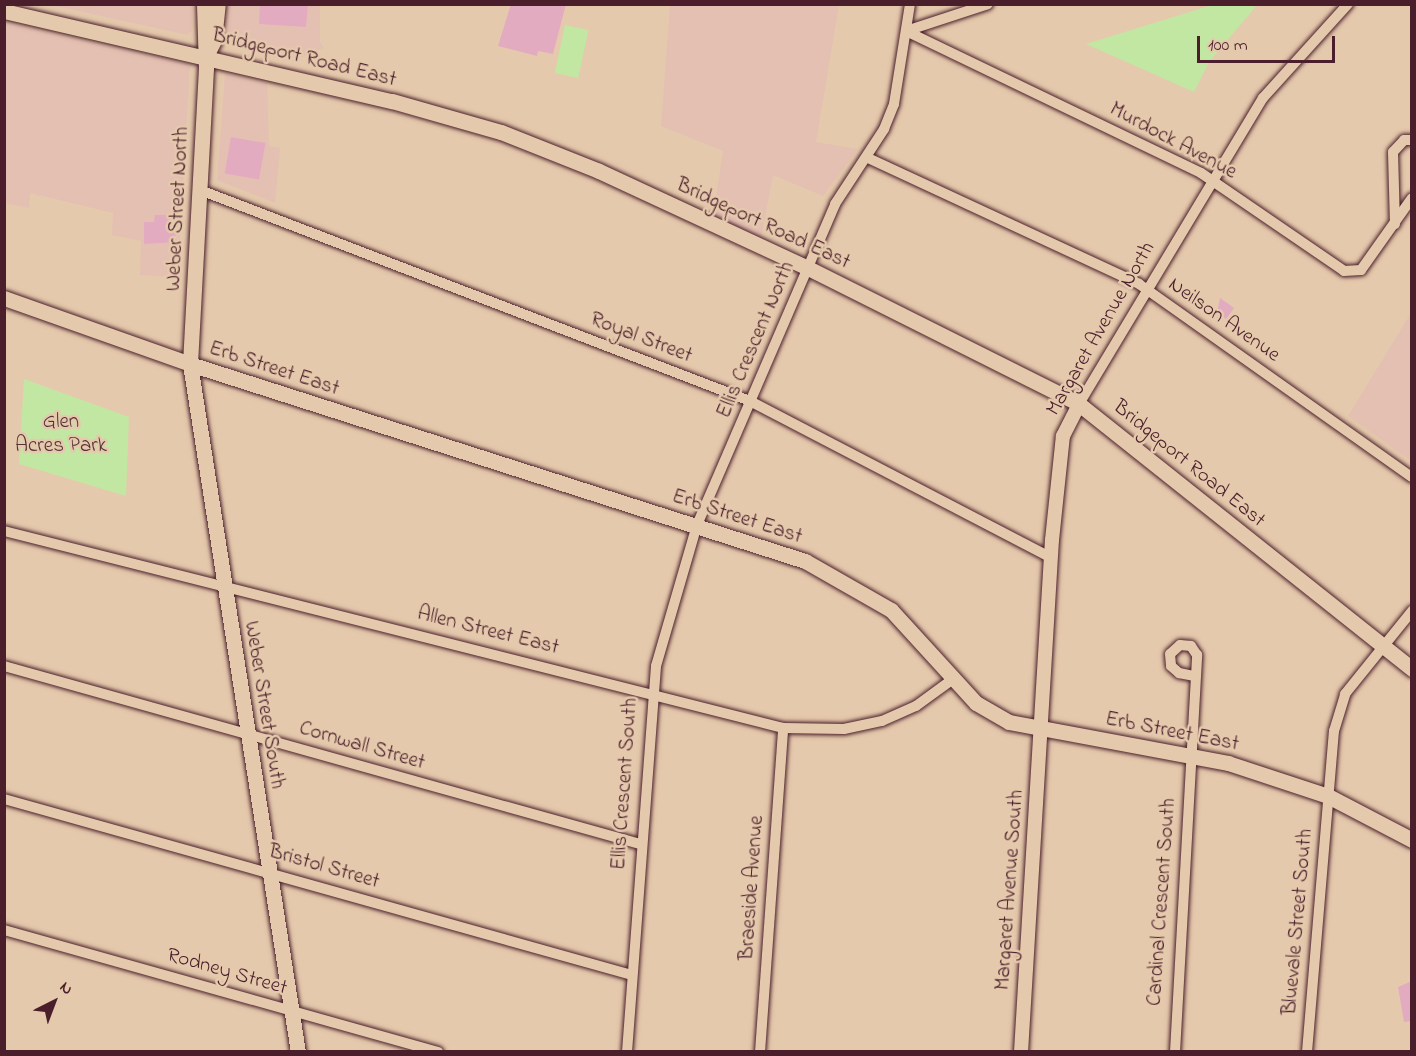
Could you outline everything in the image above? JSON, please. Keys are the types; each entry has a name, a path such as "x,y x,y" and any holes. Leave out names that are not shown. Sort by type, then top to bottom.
{"main road":[{"name":"Weber Street North","path":"190,364 206,56 201,36 204,4"},
{"name":"Weber Street North","path":"206,56 214,40 218,4"},
{"name":"Bridgeport Road East","path":"4,11 206,56 501,132 599,171 808,268 1079,404 1412,669"},
{"name":"Erb Street East","path":"4,298 190,364 805,561 871,594 910,628 952,679 990,713 1040,731 1192,754 1328,796 1412,840"},
{"name":"Weber Street South","path":"190,364 298,1052"}],"street":[{"name":"Ellis Crescent North","path":"696,525 835,204 868,158 894,104 910,4"},
{"path":"906,31 988,4"},
{"name":"Margaret Avenue North","path":"1040,731 1063,436 1079,404 1146,289 1263,98 1348,4"},
{"name":"Murdock Avenue","path":"906,31 1213,180 1344,271 1361,270 1412,198"},
{"path":"1395,225 1393,152 1404,140 1412,140"},
{"name":"Neilson Avenue","path":"868,158 1146,289 1412,477"},
{"name":"Royal Street","path":"200,190 750,400 1052,558"},
{"name":"Ellis Crescent South","path":"627,1052 652,693 696,525"},
{"name":"Allen Street East","path":"4,531 224,583 783,728 844,729 882,722 916,706 952,679"},
{"name":"Bluevale Street South","path":"1307,1052 1334,731 1345,694 1412,611"},
{"name":"Cornwall Street","path":"4,666 640,844"},
{"name":"Cardinal Crescent South","path":"1175,1052 1196,676"},
{"name":"Braeside Avenue","path":"760,1052 783,728"},
{"name":"Margaret Avenue South","path":"1021,1052 1040,731"},
{"name":"Bristol Street","path":"4,799 632,975"},
{"name":"Rodney Street","path":"4,930 438,1052"}],"shaded area":[{"path":"50,5 193,5 192,31 188,35"},
{"path":"227,5 320,5 320,42 324,48 290,62 228,45"},
{"path":"670,5 839,5 816,142 858,149 823,196 773,175 761,238 713,215 723,151 661,126"},
{"path":"5,23 190,65 178,277 140,275 141,241 112,235 113,213 30,193 29,208 5,203"},
{"path":"225,74 267,83 269,146 280,148 275,203 217,180"},
{"path":"1411,313 1411,461 1348,416"}],"green space":[{"path":"1212,5 1257,5 1209,62 1194,92 1086,44"},
{"path":"565,25 588,30 578,78 555,73"},
{"name":"Glen Acres Park","path":"24,379 129,417 126,496 19,464"}],"building":[{"path":"260,4 308,4 306,27 259,24"},
{"path":"511,4 566,4 553,54 538,51 537,56 498,46"},
{"path":"231,137 265,143 259,180 225,173"},
{"path":"155,215 177,215 176,242 144,244 144,222 154,222"},
{"path":"1220,298 1234,308 1226,319 1217,312"},
{"path":"1412,981 1412,1021 1404,1022 1398,987"}]}
